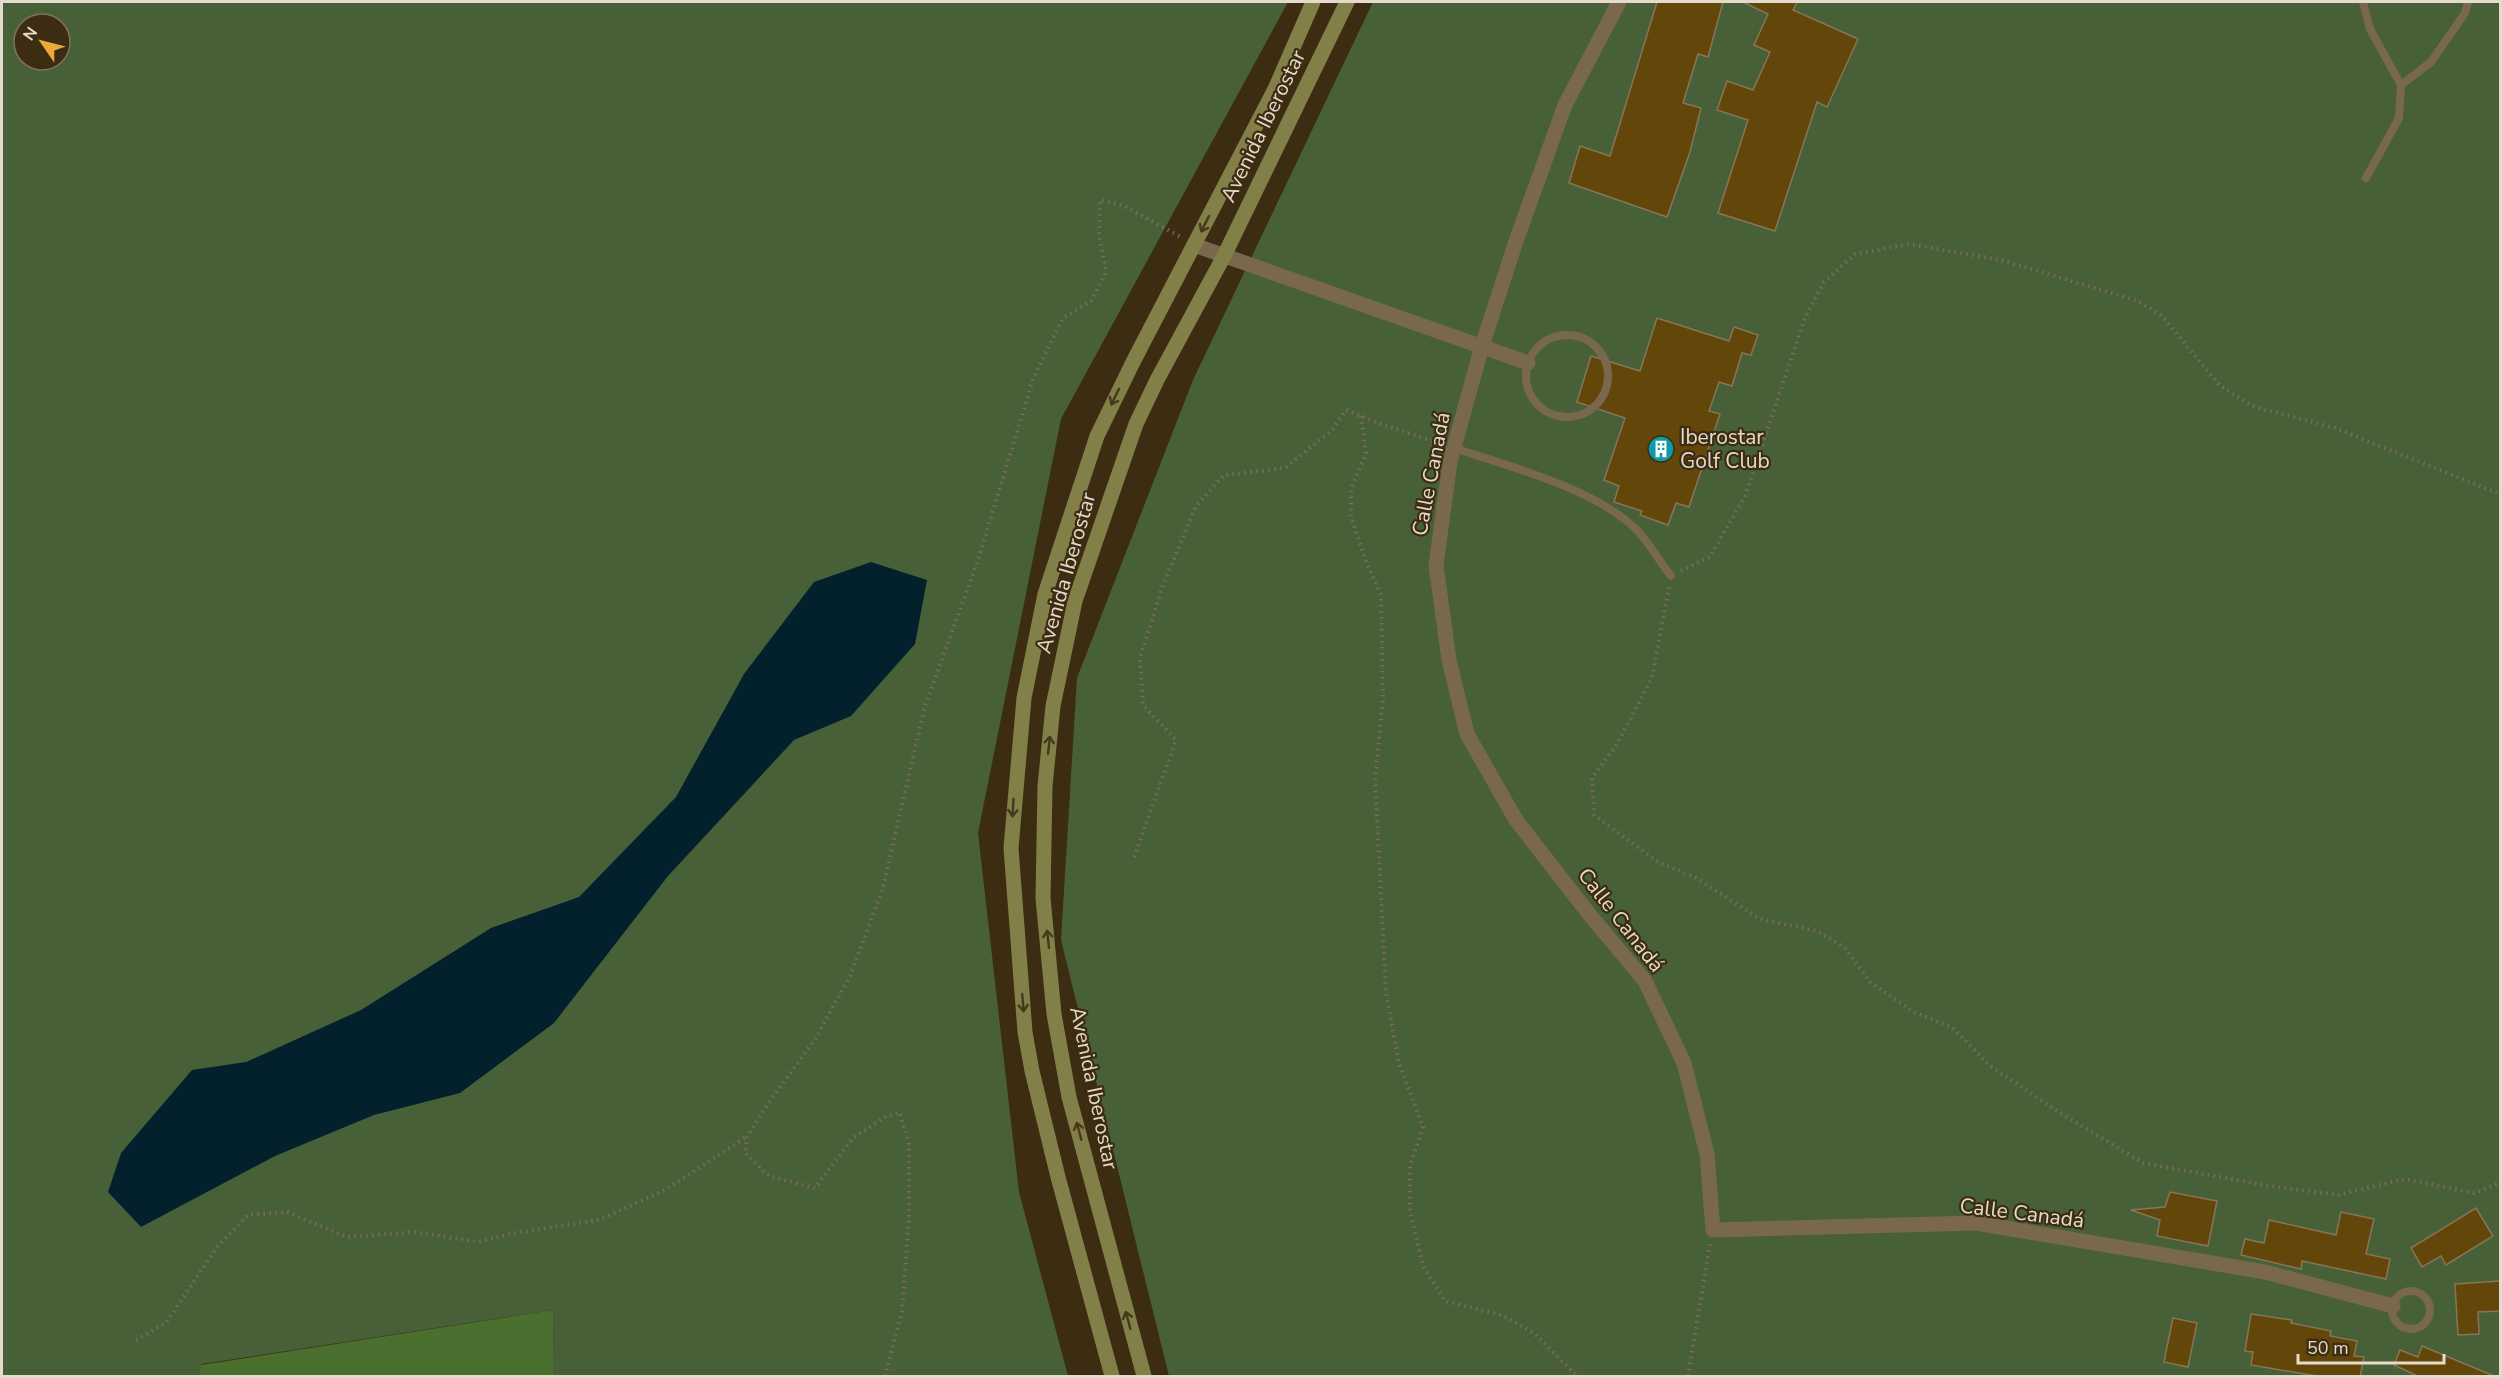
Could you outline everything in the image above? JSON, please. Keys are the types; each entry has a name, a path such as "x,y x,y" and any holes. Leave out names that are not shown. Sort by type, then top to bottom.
{"street":[{"name":"Avenida Iberostar","path":"1112,1377 1032,1071 1025,1032 1011,848 1024,698 1045,594 1085,468 1114,399 1275,88 1312,2"},
{"name":"Avenida Iberostar","path":"1144,1377 1070,1097 1054,1014 1043,898 1045,786 1053,706 1075,601 1136,424 1157,380 1224,256 1347,2"},
{"name":"Calle Canadá","path":"1619,2 1565,105 1517,238 1482,346 1454,448 1436,565 1449,660 1467,734 1516,820 1589,914 1645,981 1684,1064 1707,1154 1713,1230 1976,1223 2265,1272 2393,1306"},
{"path":"1194,244 1528,363"}],"lane":[{"path":"2362,2 2370,29 2401,85 2399,118 2366,178"},
{"path":"2401,85 2431,62 2465,13 2468,2"},
{"path":"1556,337 1582,338 1602,355 1607,367 1608,380 1604,393 1586,413 1572,417 1558,416 1546,412 1535,402 1528,390 1526,377 1528,363 1534,352 1544,343 1556,337"},
{"path":"1454,448 1537,475 1598,502 1635,529 1671,576"},
{"path":"2404,1292 2416,1292 2426,1299 2430,1310 2428,1317 2415,1329 2402,1327 2394,1318 2393,1306 2404,1292"}],"path":[{"path":"136,1340 166,1323 216,1247 248,1215 287,1212 347,1237 415,1232 479,1242 514,1233 599,1220 666,1190 747,1137 767,1105 816,1038 850,976 882,891 925,706 977,563 1033,379 1063,318 1090,301 1106,273 1100,234 1100,200 1124,206 1194,244"},
{"path":"2500,494 2335,428 2252,406 2219,385 2162,316 2138,301 2001,260 1909,244 1855,254 1824,282 1805,318 1745,496 1710,557 1671,576 1652,678 1616,746 1592,778 1594,815 1658,862 1696,878 1760,919 1817,931 1845,948 1870,982 1878,988 1913,1012 1952,1027 1990,1066 2057,1111 2143,1163 2276,1187 2338,1195 2404,1179 2474,1193 2500,1183"},
{"path":"1134,857 1176,740 1143,705 1140,658 1162,585 1196,506 1224,475 1285,468 1331,431 1346,410 1454,448"},
{"path":"1361,416 1366,453 1350,489 1350,516 1381,595 1383,697 1375,781 1386,993 1400,1063 1424,1127 1410,1166 1410,1211 1423,1266 1445,1301 1504,1316 1535,1334 1577,1377"},
{"path":"747,1137 745,1154 769,1176 815,1188 853,1138 887,1116 899,1112 909,1143 909,1217 902,1311 885,1377"},
{"path":"1688,1377 1713,1230"}],"green space":[{"path":"2,2 1288,2 1061,419 978,833 1019,1192 1068,1376 554,1376 553,1310 202,1364 199,1376 2,1376"},
{"path":"1373,2 2500,2 2500,1376 1169,1376 1061,940 1077,678 1193,380"},
{"path":"553,1310 554,1376 199,1376 201,1365"}],"water":[{"path":"871,562 927,580 915,644 851,716 794,740 668,876 554,1023 460,1093 374,1115 275,1156 141,1227 108,1192 121,1153 192,1070 246,1062 361,1010 491,928 579,897 676,797 744,674 814,582"}],"building":[{"path":"1657,2 1723,2 1708,57 1698,54 1683,103 1701,108 1690,152 1667,217 1569,183 1580,146 1610,156"},
{"path":"1743,2 1797,2 1793,10 1858,39 1827,107 1817,102 1775,231 1718,213 1748,120 1717,110 1727,81 1753,90 1770,52 1754,45 1768,14"},
{"name":"Iberostar Golf Club","path":"1657,318 1729,341 1734,327 1758,335 1751,355 1742,353 1732,386 1719,382 1709,411 1720,414 1689,507 1676,503 1668,525 1640,515 1642,511 1614,502 1619,486 1604,480 1625,418 1577,402 1591,356 1640,371"},
{"path":"2170,1192 2217,1201 2208,1246 2157,1236 2160,1220 2131,1210 2165,1207"},
{"path":"2476,1208 2493,1236 2446,1265 2441,1256 2422,1267 2411,1248"},
{"path":"2341,1212 2374,1219 2366,1254 2390,1259 2386,1279 2302,1261 2301,1269 2241,1255 2245,1239 2264,1243 2269,1220 2336,1235"},
{"path":"2500,1281 2500,1311 2478,1312 2479,1334 2458,1335 2455,1284"},
{"path":"2251,1314 2292,1320 2291,1323 2331,1331 2330,1336 2357,1341 2354,1356 2364,1357 2360,1377 2323,1377 2251,1365 2253,1352 2245,1351"},
{"path":"2173,1318 2197,1323 2188,1367 2164,1362"},
{"path":"2422,1346 2494,1377 2420,1377 2394,1365 2400,1350 2418,1357"}],"place":[{"name":"Iberostar Golf Club","path":"1661,449"}]}
